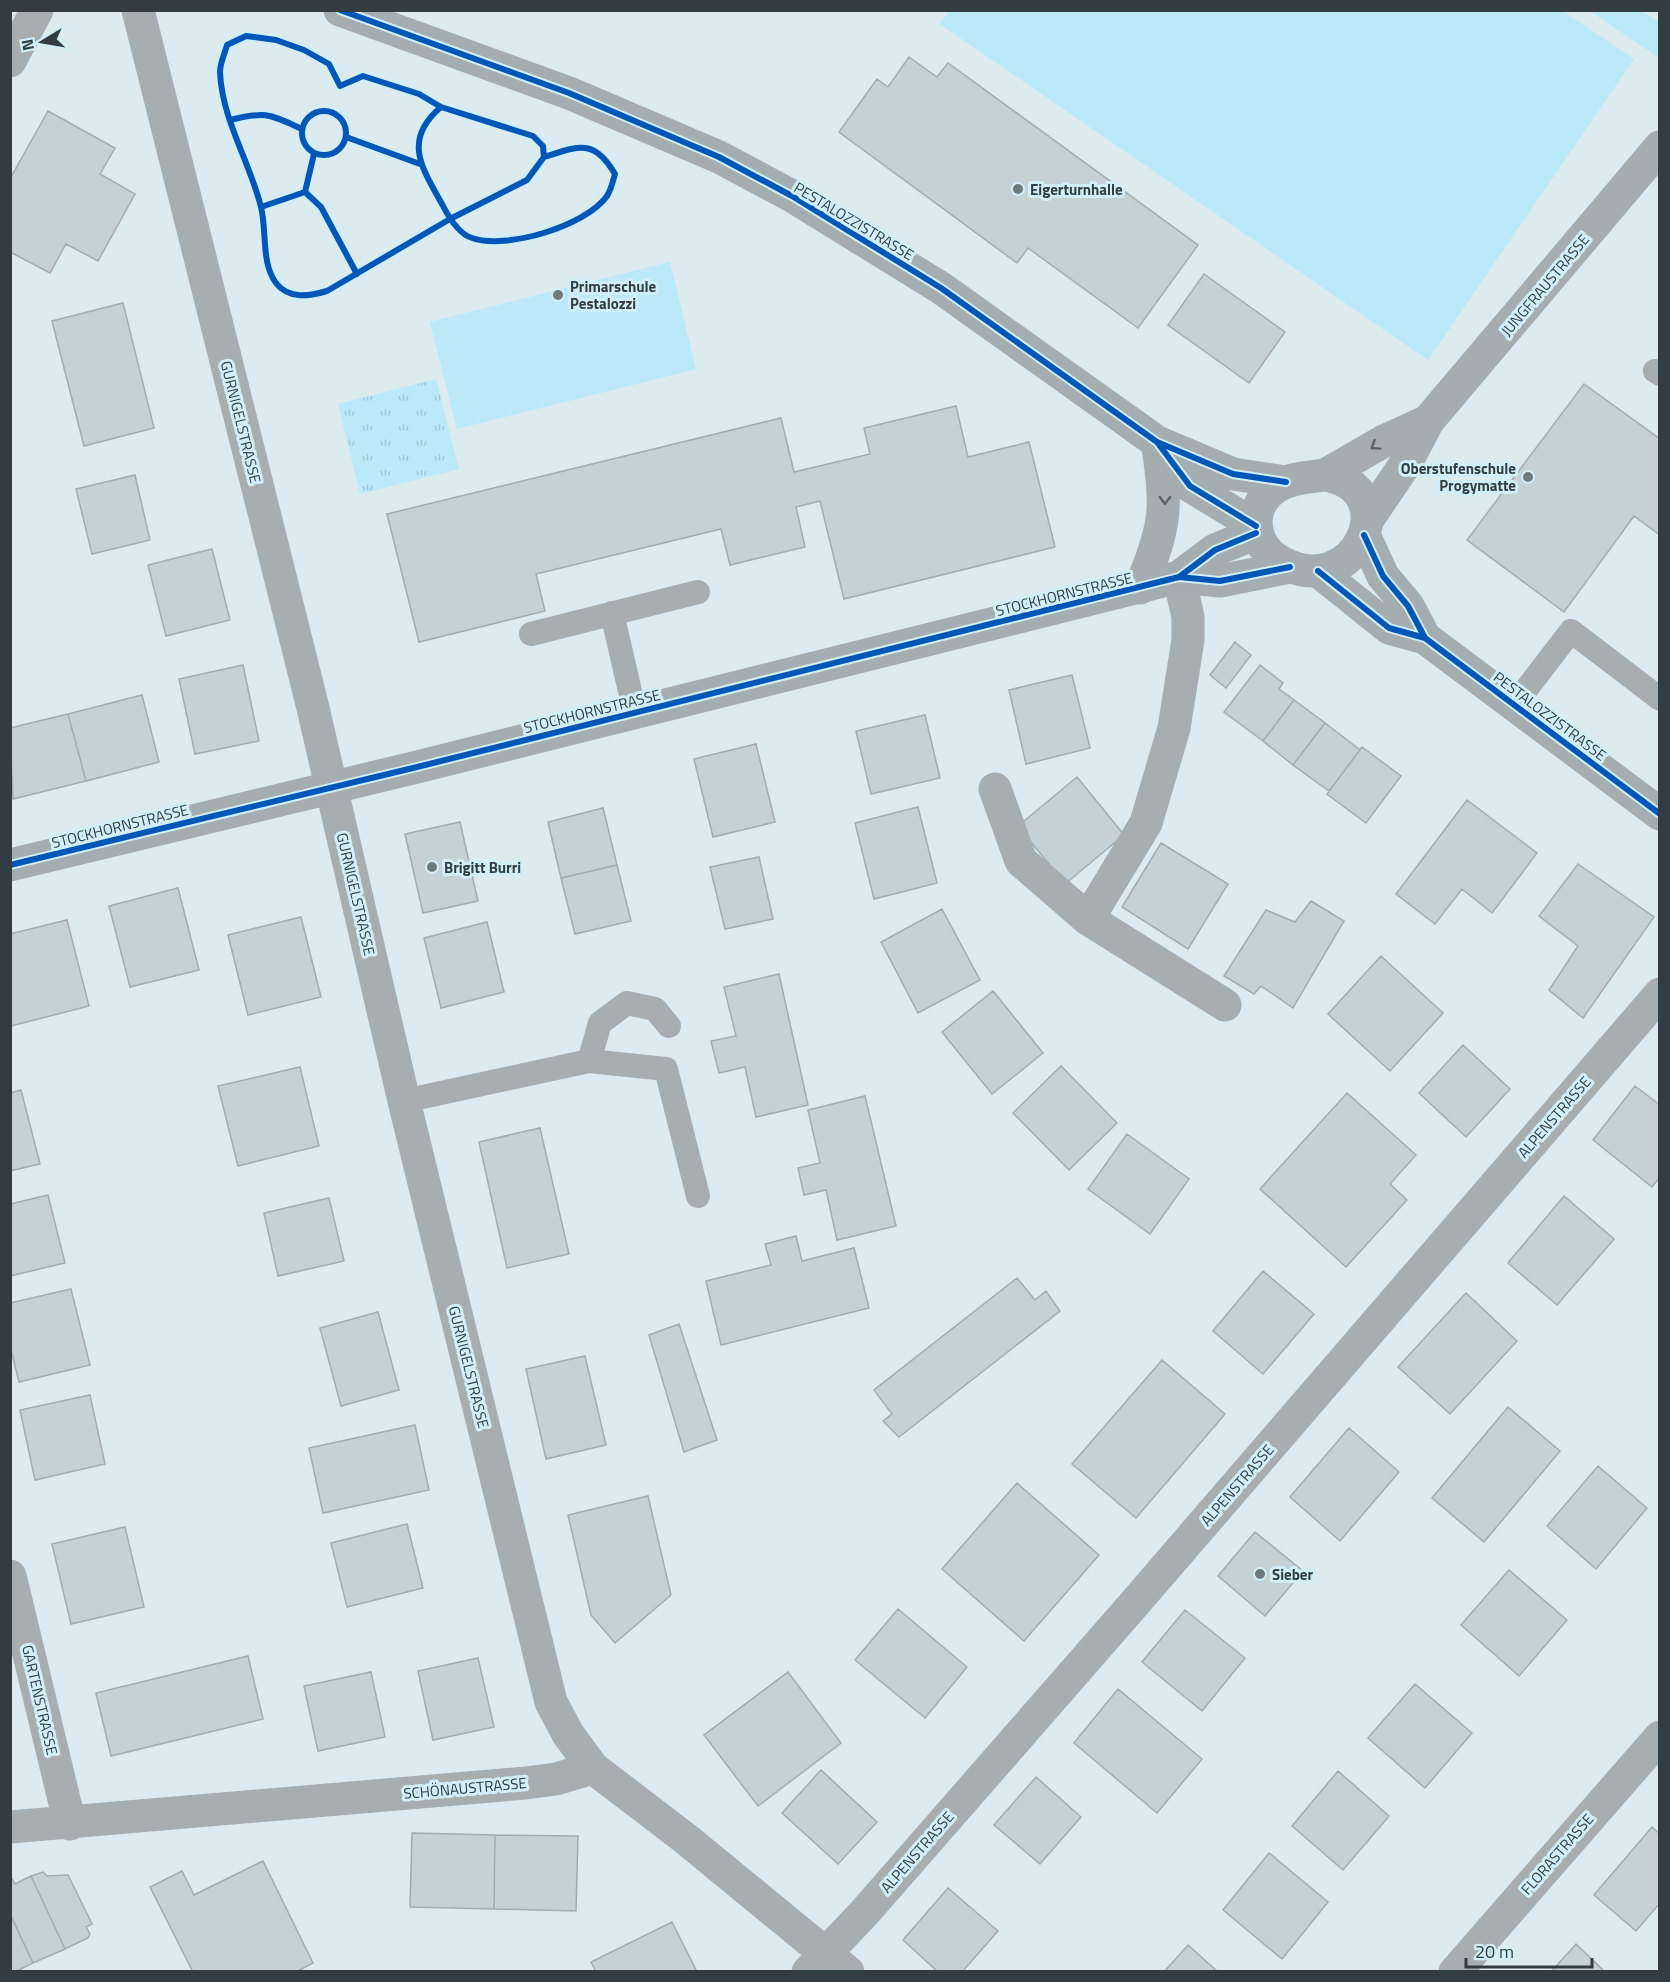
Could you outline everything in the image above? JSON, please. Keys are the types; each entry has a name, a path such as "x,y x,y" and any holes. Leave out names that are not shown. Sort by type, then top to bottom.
{"street":[{"path":"10,61 37,10"},
{"name":"GURNIGELSTRASSE","path":"138,10 332,787 404,1101 538,1659 551,1702 568,1734 593,1768"},
{"name":"PESTALOZZISTRASSE","path":"340,10 569,93 719,157 792,196 941,288 1157,442 1233,474 1286,482"},
{"name":"JUNGFRAUSTRASSE","path":"1366,527 1406,463 1428,421 1659,147"},
{"name":"JUNGFRAUSTRASSE","path":"1325,475 1384,441 1428,421"},
{"path":"1140,588 1152,559 1165,507 1157,442"},
{"name":"PESTALOZZISTRASSE","path":"1157,442 1190,486 1256,530"},
{"path":"1325,475 1350,484 1363,501 1366,527 1356,552 1342,563 1304,569 1264,550 1256,530 1262,502 1276,487 1286,482 1325,475"},
{"name":"PESTALOZZISTRASSE","path":"1366,527 1383,576 1408,606 1425,638"},
{"name":"STOCKHORNSTRASSE","path":"10,865 1140,588 1179,577 1215,550 1256,530"},
{"name":"STOCKHORNSTRASSE","path":"1179,577 1220,581 1304,569"},
{"name":"PESTALOZZISTRASSE","path":"1304,569 1389,628 1425,638 1659,814"},
{"path":"1088,920 1146,824 1174,728 1188,640 1188,617 1179,577"},
{"path":"995,789 1021,861 1088,920 1226,1005"},
{"name":"ALPENSTRASSE","path":"828,1965 1134,1604 1659,994"},
{"name":"GARTENSTRASSE","path":"10,1576 70,1824"},
{"name":"FLORASTRASSE","path":"1455,1971 1659,1737"},
{"path":"593,1768 828,1965"},
{"name":"SCHÖNAUSTRASSE","path":"10,1827 70,1824 526,1783 556,1779 593,1768"}],"lane":[{"path":"531,634 698,592"},
{"path":"612,613 635,713"},
{"path":"1515,704 1571,631 1659,699"},
{"path":"589,1061 600,1023 627,1003 655,1009 669,1026"},
{"path":"404,1101 589,1061 666,1068 698,1196"}],"green space":[{"path":"950,10 1563,11 1634,59 1428,360 940,24"},
{"path":"1590,11 1642,11 1659,22 1659,58"},
{"path":"670,262 696,369 457,429 430,322"},
{"path":"436,379 459,469 360,494 338,404"}],"building":[{"name":"Eigerturnhalle","path":"909,57 937,77 948,63 1198,245 1138,328 1028,248 1017,263 839,132 877,79 888,87"},
{"path":"48,111 115,148 100,174 135,194 98,261 66,244 50,273 10,252 10,179"},
{"path":"1204,274 1285,332 1249,383 1168,325"},
{"path":"123,303 154,428 84,446 52,321"},
{"path":"1584,384 1660,439 1660,535 1634,516 1564,612 1467,540"},
{"path":"956,406 968,457 1029,442 1055,547 844,599 820,501 796,507 805,547 730,565 721,529 536,574 545,611 419,642 387,514 781,418 794,472 870,454 864,428"},
{"path":"135,475 150,540 92,554 76,489"},
{"path":"212,549 230,620 166,636 148,565"},
{"path":"1235,642 1251,655 1226,688 1210,675"},
{"path":"243,665 259,741 195,754 179,679"},
{"path":"1260,665 1283,683 1279,689 1294,700 1263,741 1224,712"},
{"path":"1072,675 1090,748 1026,764 1009,690"},
{"path":"142,695 159,762 86,781 68,714"},
{"path":"1294,700 1325,723 1293,765 1263,741"},
{"path":"68,714 86,781 13,799 10,728"},
{"path":"925,715 940,778 871,794 856,731"},
{"path":"1325,723 1360,750 1329,791 1293,765"},
{"path":"756,744 775,822 713,837 694,759"},
{"path":"1362,747 1401,776 1366,823 1327,794"},
{"path":"1077,777 1124,835 1065,884 1018,826"},
{"path":"1467,800 1537,853 1492,913 1462,889 1435,924 1396,894"},
{"path":"918,807 937,883 874,899 855,823"},
{"path":"603,808 617,865 561,878 548,822"},
{"path":"460,822 478,901 423,913 405,834"},
{"path":"1161,843 1228,884 1188,949 1122,907"},
{"path":"759,857 773,919 725,929 710,867"},
{"path":"1578,864 1654,917 1583,1018 1549,990 1578,946 1539,916"},
{"path":"617,865 631,921 575,934 561,878"},
{"path":"178,888 199,970 130,987 109,906"},
{"path":"1311,901 1344,921 1293,1008 1261,986 1254,994 1224,976 1266,910 1295,922"},
{"path":"942,909 980,980 918,1013 881,942"},
{"path":"301,917 321,997 248,1015 228,935"},
{"path":"67,920 89,1006 11,1026 10,934"},
{"path":"487,922 504,992 441,1008 424,938"},
{"path":"1381,956 1443,1013 1390,1071 1328,1014"},
{"path":"779,974 808,1105 756,1117 745,1067 719,1073 711,1041 736,1036 724,987"},
{"path":"993,991 1043,1053 992,1094 942,1032"},
{"path":"1463,1045 1510,1089 1466,1137 1419,1093"},
{"path":"1061,1066 1117,1123 1069,1170 1013,1113"},
{"path":"300,1067 319,1146 238,1166 218,1086"},
{"path":"1635,1086 1660,1105 1660,1177 1652,1187 1593,1140"},
{"path":"21,1090 40,1164 10,1171 10,1093"},
{"path":"1347,1093 1416,1155 1390,1184 1407,1200 1346,1267 1260,1189"},
{"path":"865,1096 896,1226 837,1240 826,1190 804,1195 798,1168 820,1163 808,1110"},
{"path":"540,1128 569,1254 507,1268 479,1142"},
{"path":"1127,1134 1189,1179 1150,1234 1088,1189"},
{"path":"48,1195 65,1263 10,1276 10,1204"},
{"path":"1564,1196 1614,1239 1557,1305 1508,1263"},
{"path":"329,1198 344,1261 278,1276 264,1213"},
{"path":"796,1236 802,1261 854,1248 869,1308 721,1345 706,1281 771,1265 765,1244"},
{"path":"1263,1271 1314,1314 1263,1374 1213,1331"},
{"path":"1017,1278 1035,1300 1046,1291 1060,1311 899,1437 883,1421 892,1414 874,1390"},
{"path":"71,1289 90,1365 19,1382 10,1346 10,1303"},
{"path":"1466,1293 1517,1341 1450,1414 1398,1367"},
{"path":"378,1312 399,1390 341,1406 320,1328"},
{"path":"679,1324 717,1440 684,1452 649,1335"},
{"path":"585,1356 606,1445 546,1459 526,1369"},
{"path":"1162,1360 1225,1414 1136,1518 1072,1464"},
{"path":"90,1395 105,1464 35,1480 20,1410"},
{"path":"1508,1407 1560,1451 1484,1542 1432,1498"},
{"path":"415,1425 429,1490 323,1513 309,1448"},
{"path":"1349,1428 1399,1472 1340,1541 1290,1497"},
{"path":"1598,1466 1647,1508 1596,1569 1547,1526"},
{"path":"1017,1483 1099,1555 1024,1641 942,1569"},
{"path":"648,1496 671,1595 615,1643 591,1615 568,1515"},
{"path":"407,1524 423,1588 347,1607 331,1543"},
{"path":"125,1527 144,1607 71,1624 52,1544"},
{"name":"Sieber","path":"1255,1532 1303,1571 1265,1616 1218,1576"},
{"path":"1509,1570 1567,1620 1519,1676 1461,1625"},
{"path":"898,1609 967,1667 925,1718 855,1660"},
{"path":"1185,1610 1245,1658 1202,1711 1142,1662"},
{"path":"248,1656 263,1719 111,1756 96,1693"},
{"path":"478,1658 494,1727 433,1740 418,1671"},
{"path":"371,1672 385,1737 318,1751 304,1686"},
{"path":"788,1672 841,1743 758,1806 704,1735"},
{"path":"1415,1684 1472,1733 1425,1788 1368,1738"},
{"path":"1118,1689 1202,1759 1157,1813 1074,1743"},
{"path":"821,1770 877,1822 838,1864 782,1813"},
{"path":"1338,1771 1389,1816 1343,1870 1292,1826"},
{"path":"1036,1777 1081,1817 1040,1864 994,1825"},
{"path":"1652,1827 1660,1834 1660,1903 1636,1931 1594,1895"},
{"path":"412,1833 495,1835 494,1909 410,1907"},
{"path":"495,1835 578,1836 576,1911 494,1909"},
{"path":"1269,1853 1328,1902 1282,1959 1223,1910"},
{"path":"263,1861 313,1963 296,1972 193,1972 150,1887 182,1871 194,1895"},
{"path":"43,1872 47,1876 68,1875 92,1924 86,1927 90,1934 88,1938 65,1949 31,1876"},
{"path":"10,1876 15,1884 31,1876 65,1949 33,1963 10,1914"},
{"path":"948,1888 998,1931 962,1972 938,1972 903,1940"},
{"path":"10,1914 33,1963 15,1972 10,1972"},
{"path":"672,1922 697,1972 596,1972 591,1962"},
{"path":"1576,1944 1605,1972 1551,1972"},
{"path":"1188,1945 1218,1972 1164,1972"}],"cycle path":[{"path":"340,10 569,93 719,157 792,196 941,288 1157,442 1233,474 1286,482"},
{"path":"441,107 419,94 363,76 340,86 329,64 304,50 276,40 246,36 227,45 220,72 222,90 231,124 261,207 268,266 271,275 281,288 300,295 327,291 450,219 527,180 544,157 543,146 533,136 441,107 429,119 422,131 419,154 428,178 447,214 451,219 458,229 467,236 487,241 504,241 544,233 582,217 597,207 607,196 615,174 607,162 593,150 576,148 544,157"},
{"path":"324,111 333,112 340,117 345,124 346,133 345,142 340,149 333,154 324,155 315,154 308,149 303,142 302,133 303,124 308,117 315,112 324,111"},
{"path":"230,120 260,115 274,117 302,129"},
{"path":"346,137 420,164"},
{"path":"261,207 305,192 314,154"},
{"path":"305,192 321,207 357,274"},
{"path":"1157,442 1190,486 1256,526"},
{"path":"1179,577 1215,550 1256,533"},
{"path":"1364,535 1383,576 1408,606 1425,638"},
{"path":"10,865 413,768 1179,577 1220,581 1290,567"},
{"path":"1318,571 1389,628 1425,638 1660,814"}],"place":[{"name":"Eigerturnhalle","path":"1018,189"},
{"name":"Primarschule Pestalozzi","path":"558,295"},
{"name":"Oberstufenschule Progymatte","path":"1528,477"},
{"name":"Brigitt Burri","path":"432,867"},
{"name":"Sieber","path":"1260,1574"}]}
